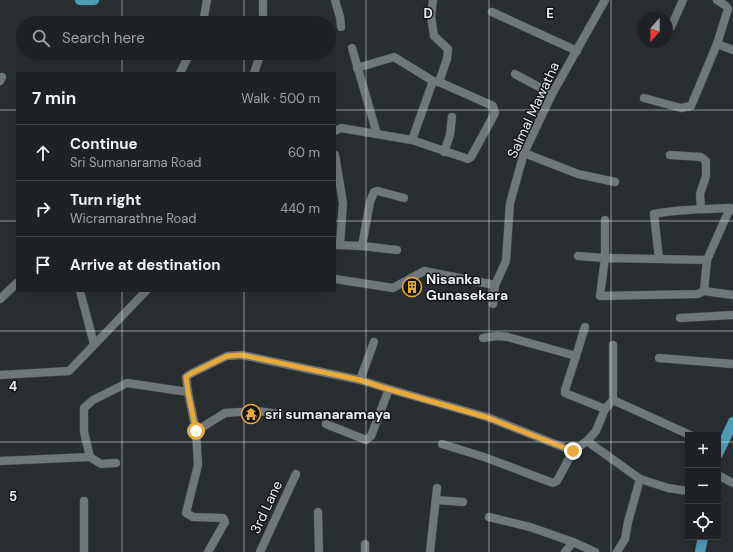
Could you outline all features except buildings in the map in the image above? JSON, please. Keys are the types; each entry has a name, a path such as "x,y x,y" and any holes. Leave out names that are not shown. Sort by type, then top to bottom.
{"main road":[{"path":"80,0 94,0"},
{"path":"721,446 733,422"},
{"path":"700,552 702,540"}],"street":[{"path":"204,16 207,0"},
{"path":"263,0 263,16"},
{"path":"335,0 341,27"},
{"path":"412,140 436,81 447,59 448,49 434,36 432,16 433,0"},
{"name":"Salmal Mawatha","path":"493,304 495,285 506,261 510,203 524,153 552,94 605,0"},
{"path":"673,22 683,0"},
{"path":"644,98 681,108 691,106 717,44 728,9 717,0"},
{"path":"492,12 577,51"},
{"path":"717,44 733,50"},
{"path":"352,48 377,134"},
{"path":"336,130 341,128 412,140 468,159 471,157 495,113 493,106 436,81 394,57 357,68"},
{"path":"180,72 186,60"},
{"path":"254,72 259,60"},
{"path":"515,74 552,94"},
{"path":"444,152 450,135 452,117"},
{"path":"524,153 578,174 615,182"},
{"path":"670,155 701,157 706,161 706,176 700,194 701,209"},
{"path":"336,161 343,203 338,245 397,250"},
{"path":"362,246 370,202 374,192 404,198"},
{"path":"659,259 654,214 667,211 732,209 707,260 701,292"},
{"path":"604,220 605,258 600,296 701,292 733,295"},
{"path":"578,256 707,260"},
{"path":"336,279 393,288 424,271 495,285"},
{"path":"0,299 16,284"},
{"path":"80,292 94,344"},
{"path":"0,375 69,371 142,293"},
{"path":"680,318 733,315"},
{"path":"585,327 565,393 605,409"},
{"path":"483,338 497,336 508,337 576,356"},
{"path":"360,380 374,342"},
{"path":"442,444 484,457 553,482 557,481 573,451 587,441 596,431 605,409 613,400 613,345"},
{"path":"208,552 225,522 223,518 193,517 186,513 198,465 196,431 186,377 227,356 242,355 360,380 486,417 573,451"},
{"path":"659,358 733,364"},
{"path":"90,456 84,432 84,408 93,400 128,383 188,392"},
{"path":"326,424 366,440 371,436 388,389"},
{"path":"613,400 685,433"},
{"path":"196,431 225,413 257,411 279,414"},
{"path":"587,441 640,479 668,488 685,491"},
{"path":"0,461 90,456 101,464 116,463"},
{"name":"3rd Lane","path":"260,552 296,474"},
{"path":"721,477 733,483"},
{"path":"617,552 625,540 628,522 640,479"},
{"path":"430,552 437,488"},
{"path":"436,500 464,502"},
{"path":"84,501 84,552"},
{"path":"318,512 318,552"},
{"path":"489,517 530,527 573,542 595,552"},
{"path":"565,552 573,542"}],"place":[{"name":"Nisanka Gunasekara","path":"412,287"},
{"name":"sri sumanaramaya","path":"251,414"}],"route":[{"path":"196,431 186,377 227,356 242,355 360,380 486,417 573,451"}]}
